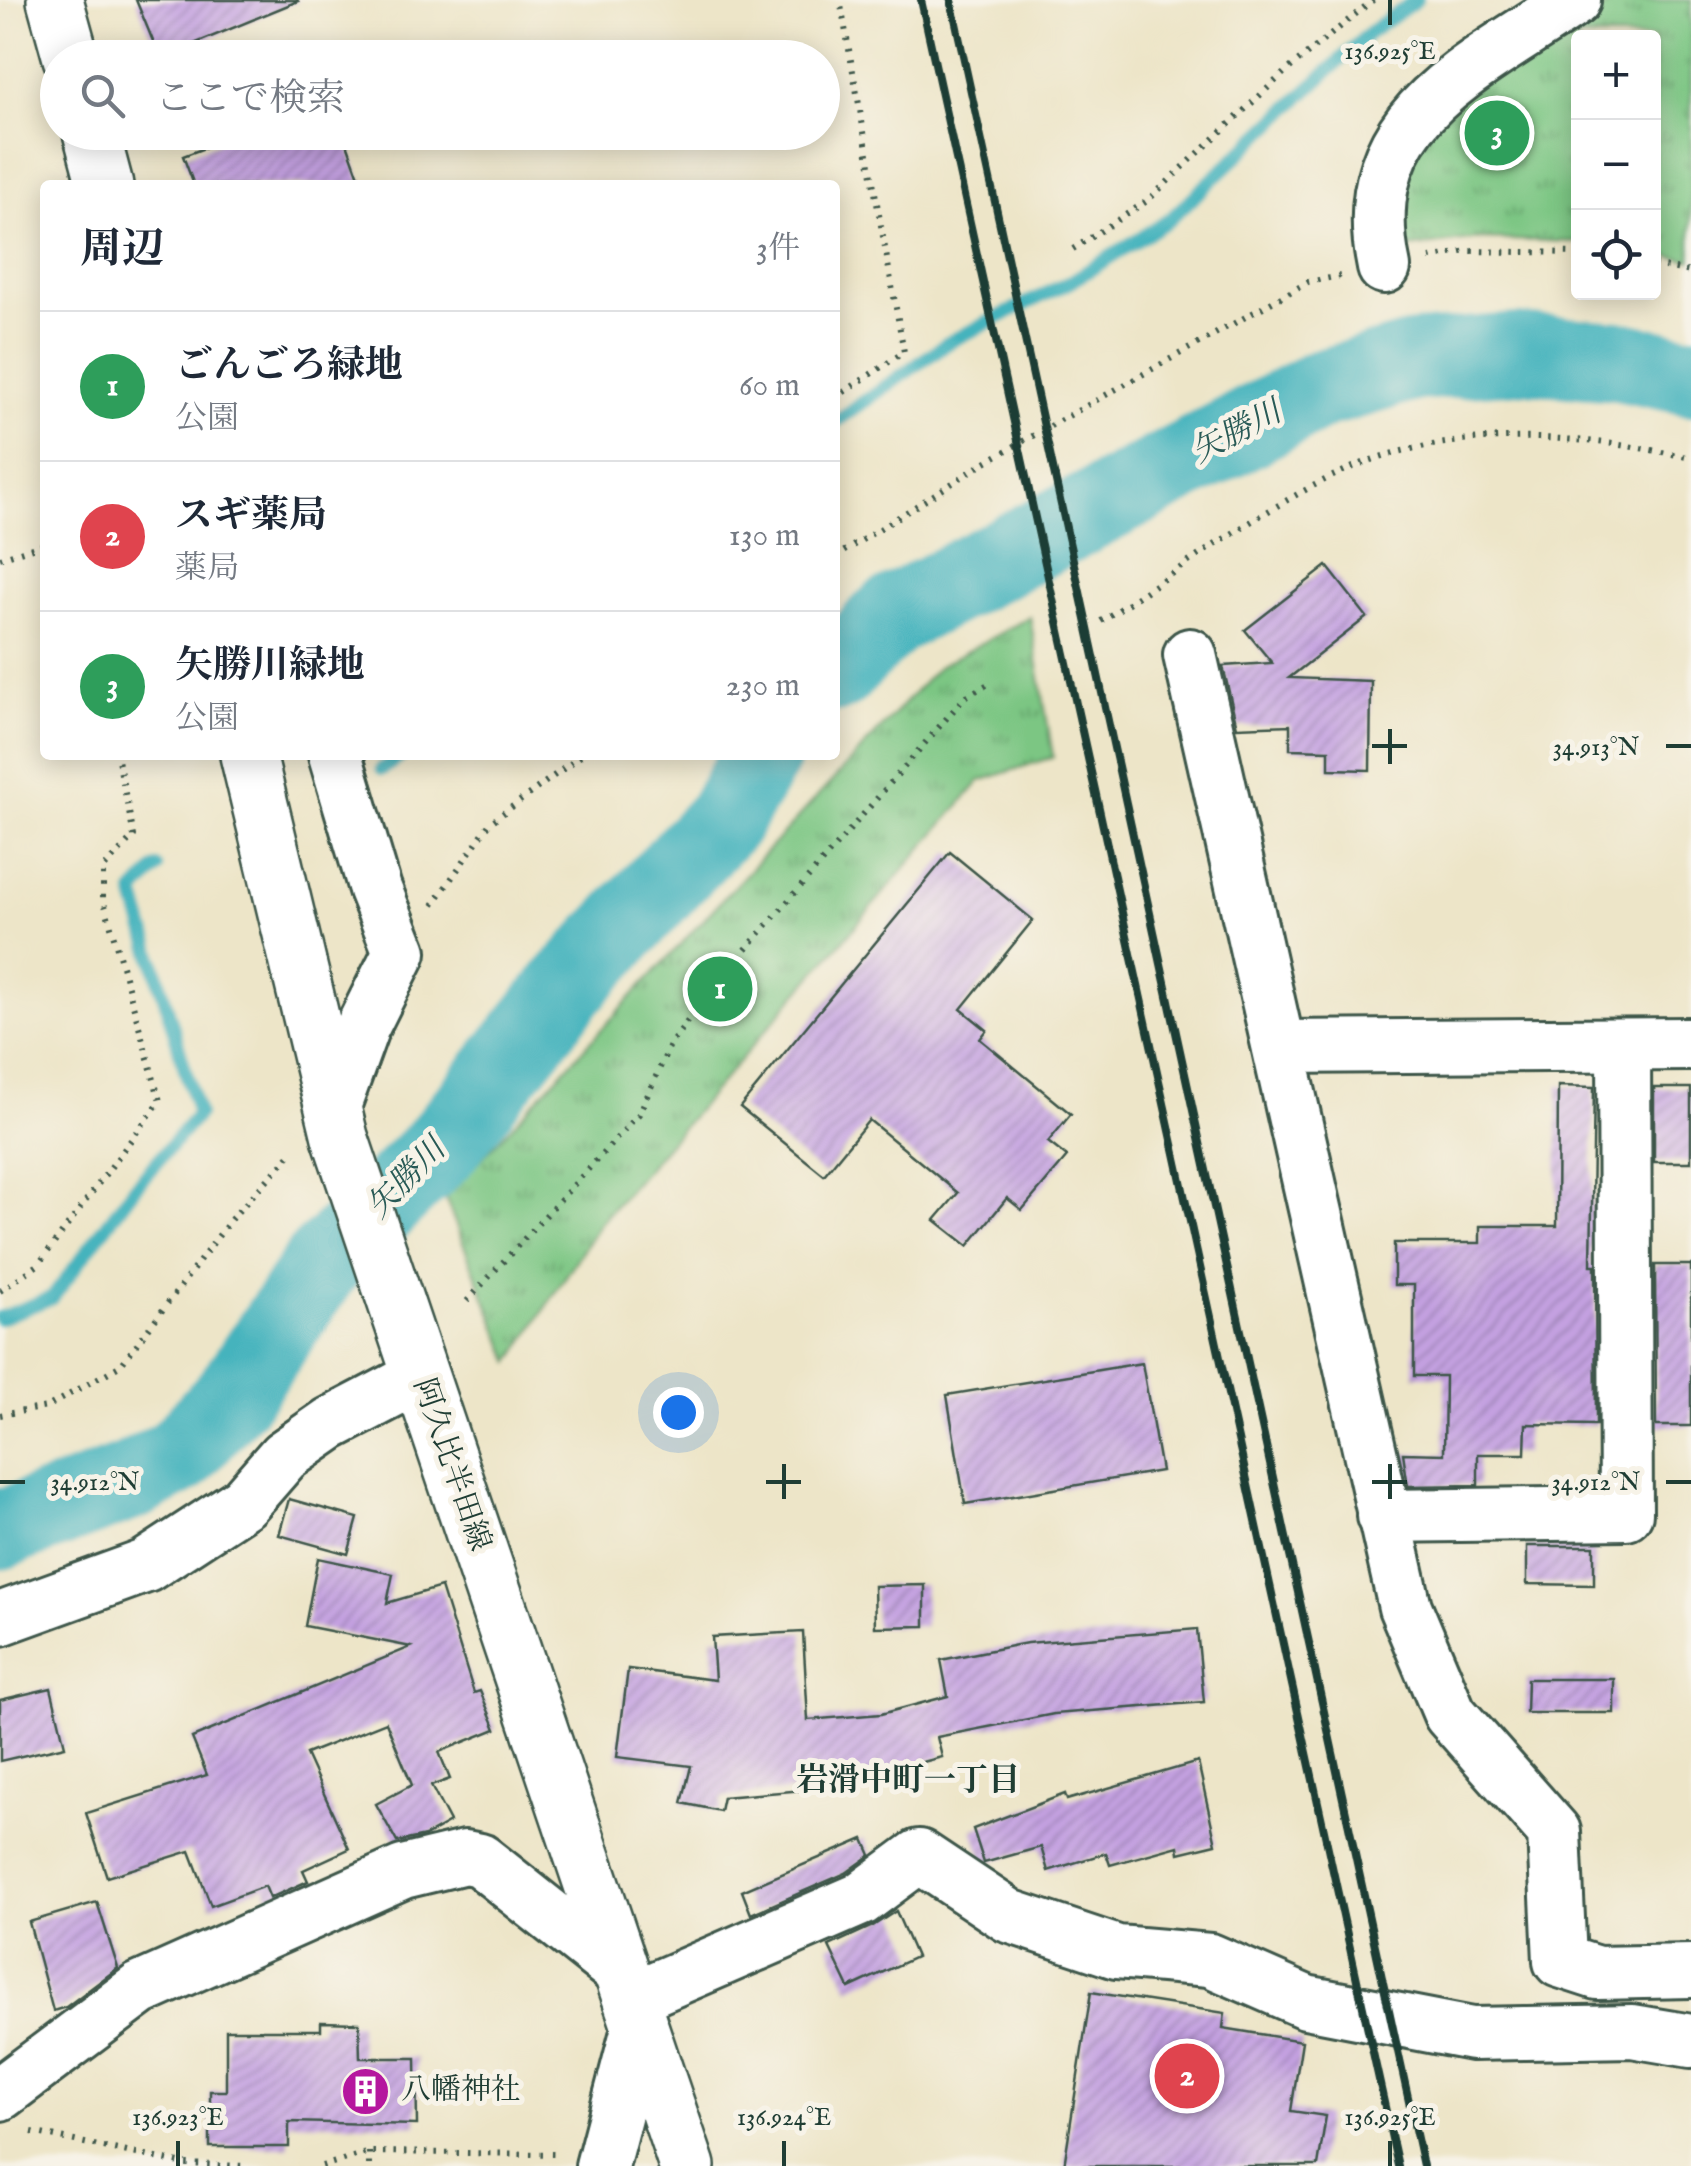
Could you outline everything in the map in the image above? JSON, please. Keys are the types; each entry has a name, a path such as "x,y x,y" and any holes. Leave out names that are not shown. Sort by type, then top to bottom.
{"main road":[{"path":"56,0 66,40"},
{"path":"95,150 103,180"},
{"name":"阿久比半田線","path":"249,760 336,1124 687,2166"}],"street":[{"path":"1384,266 1376,231 1379,188 1394,142 1420,108 1574,0"},
{"path":"1190,655 1405,1607 1450,1714 1554,1832 1560,1961 1597,1973 1691,1970"},
{"path":"336,1124 363,1026 400,952 375,889 337,760"},
{"path":"1279,1047 1691,1044"},
{"path":"1383,1516 1626,1513 1624,1045"},
{"path":"0,1619 146,1566 244,1502 284,1456 420,1377"},
{"path":"630,1998 861,1900 920,1856 1009,1916 1117,1952 1210,1960 1306,2002 1472,2034 1632,2031 1691,2041"},
{"path":"7,2109 140,1989 403,1872 465,1857 480,1860 630,1998"},
{"path":"602,2160 630,1998"}],"path":[{"path":"840,0 904,352 840,395"},
{"path":"1073,249 1147,201 1285,72 1373,0"},
{"path":"840,554 986,462 1308,282 1466,251 1571,253"},
{"path":"1661,266 1691,272"},
{"path":"1101,621 1320,483 1388,455 1504,436 1585,441 1691,458"},
{"path":"0,558 40,546"},
{"path":"467,1302 640,1114 671,1043 715,985 966,697 990,683"},
{"path":"0,1291 38,1266 160,1101 103,898 103,869 134,836 118,760"},
{"path":"400,952 490,823 575,760"},
{"path":"0,1415 47,1408 122,1365 232,1218 336,1124"},
{"path":"7,2109 44,2138 185,2164 247,2166"},
{"path":"322,2166 369,2152 602,2160"},
{"path":"369,2152 369,2166"}],"green space":[{"path":"1616,0 1691,0 1691,260 1661,254 1661,30 1571,30 1571,242 1479,239 1391,250 1387,221 1429,115"},
{"path":"1030,617 1053,757 980,781 600,1223 511,1362 445,1198 938,667"}],"water":[{"path":"1586,319 1691,342 1691,402 1416,356"}],"building":[{"path":"136,0 298,1 204,40 153,40"},
{"path":"199,150 349,150 360,180 192,180 183,156"},
{"path":"1327,566 1367,617 1289,678 1371,681 1370,770 1329,769 1329,750 1290,749 1290,725 1237,727 1223,666 1272,663 1245,630"},
{"path":"950,852 1033,920 961,1009 987,1030 980,1039 1071,1114 1048,1142 1067,1157 1022,1210 1007,1198 968,1246 935,1220 958,1193 869,1120 824,1175 740,1107"},
{"path":"1558,1086 1594,1087 1591,1265 1595,1265 1596,1425 1526,1424 1525,1454 1478,1454 1478,1485 1408,1486 1403,1453 1444,1454 1445,1376 1414,1376 1414,1285 1394,1285 1394,1243 1480,1243 1480,1226 1557,1226"},
{"path":"1654,1088 1691,1088 1691,1162 1654,1162"},
{"path":"1655,1265 1691,1265 1691,1426 1656,1426"},
{"path":"1142,1363 1161,1471 965,1504 947,1395"},
{"path":"289,1499 358,1518 348,1554 279,1535"},
{"path":"1527,1546 1594,1546 1594,1585 1527,1584"},
{"path":"318,1558 393,1574 387,1603 441,1587 474,1693 480,1691 496,1729 439,1752 450,1779 431,1786 450,1822 425,1836 397,1842 376,1804 412,1785 386,1722 306,1754 349,1849 303,1870 308,1881 270,1898 265,1886 211,1906 190,1851 107,1877 86,1813 207,1775 192,1738 411,1647 305,1626"},
{"path":"925,1585 925,1626 875,1627 874,1586"},
{"path":"1197,1629 1204,1702 1054,1714 937,1737 942,1757 861,1778 864,1785 723,1797 720,1811 682,1803 691,1766 617,1757 628,1669 715,1680 712,1637 803,1632 808,1720 881,1714 948,1696 941,1660 1027,1643"},
{"path":"1527,1679 1614,1679 1614,1713 1526,1713"},
{"path":"51,1688 65,1746 0,1761 0,1700"},
{"path":"1198,1762 1216,1844 1179,1853 1178,1846 1110,1865 1106,1853 1048,1871 1041,1847 984,1863 973,1829 1065,1794 1067,1800"},
{"path":"864,1839 871,1855 846,1873 751,1914 742,1891"},
{"path":"97,1902 118,1968 66,2007 53,2011 29,1922"},
{"path":"896,1911 916,1957 849,1988 829,1946"},
{"path":"1091,1992 1225,2013 1223,2028 1302,2041 1291,2111 1326,2116 1318,2166 1064,2166"},
{"path":"321,2022 359,2023 360,2058 416,2058 417,2125 289,2122 289,2147 210,2147 210,2091 226,2091 226,2030 321,2030"}],"waterway":[{"path":"840,418 949,342 1072,281 1170,219 1369,33 1416,0"},
{"name":"矢勝川","path":"840,668 890,617 1321,389 1416,361 1517,353 1618,361 1691,376"},
{"path":"382,769 395,760"},
{"name":"矢勝川","path":"0,1530 131,1481 178,1456 234,1394 322,1264 438,1150 570,984 724,819 758,760"},
{"path":"0,1318 53,1297 135,1187 198,1114 134,893 157,868"}],"railway":[{"path":"921,0 1398,2166"},
{"path":"951,0 1423,2166"}],"place":[{"name":"矢勝川緑地","path":"1497,133"},
{"name":"ごんごろ緑地","path":"720,989"},
{"name":"スギ薬局","path":"1187,2076"},
{"name":"八幡神社","path":"366,2091"}],"district":[{"name":"岩滑中町一丁目","path":"908,1781"}]}
